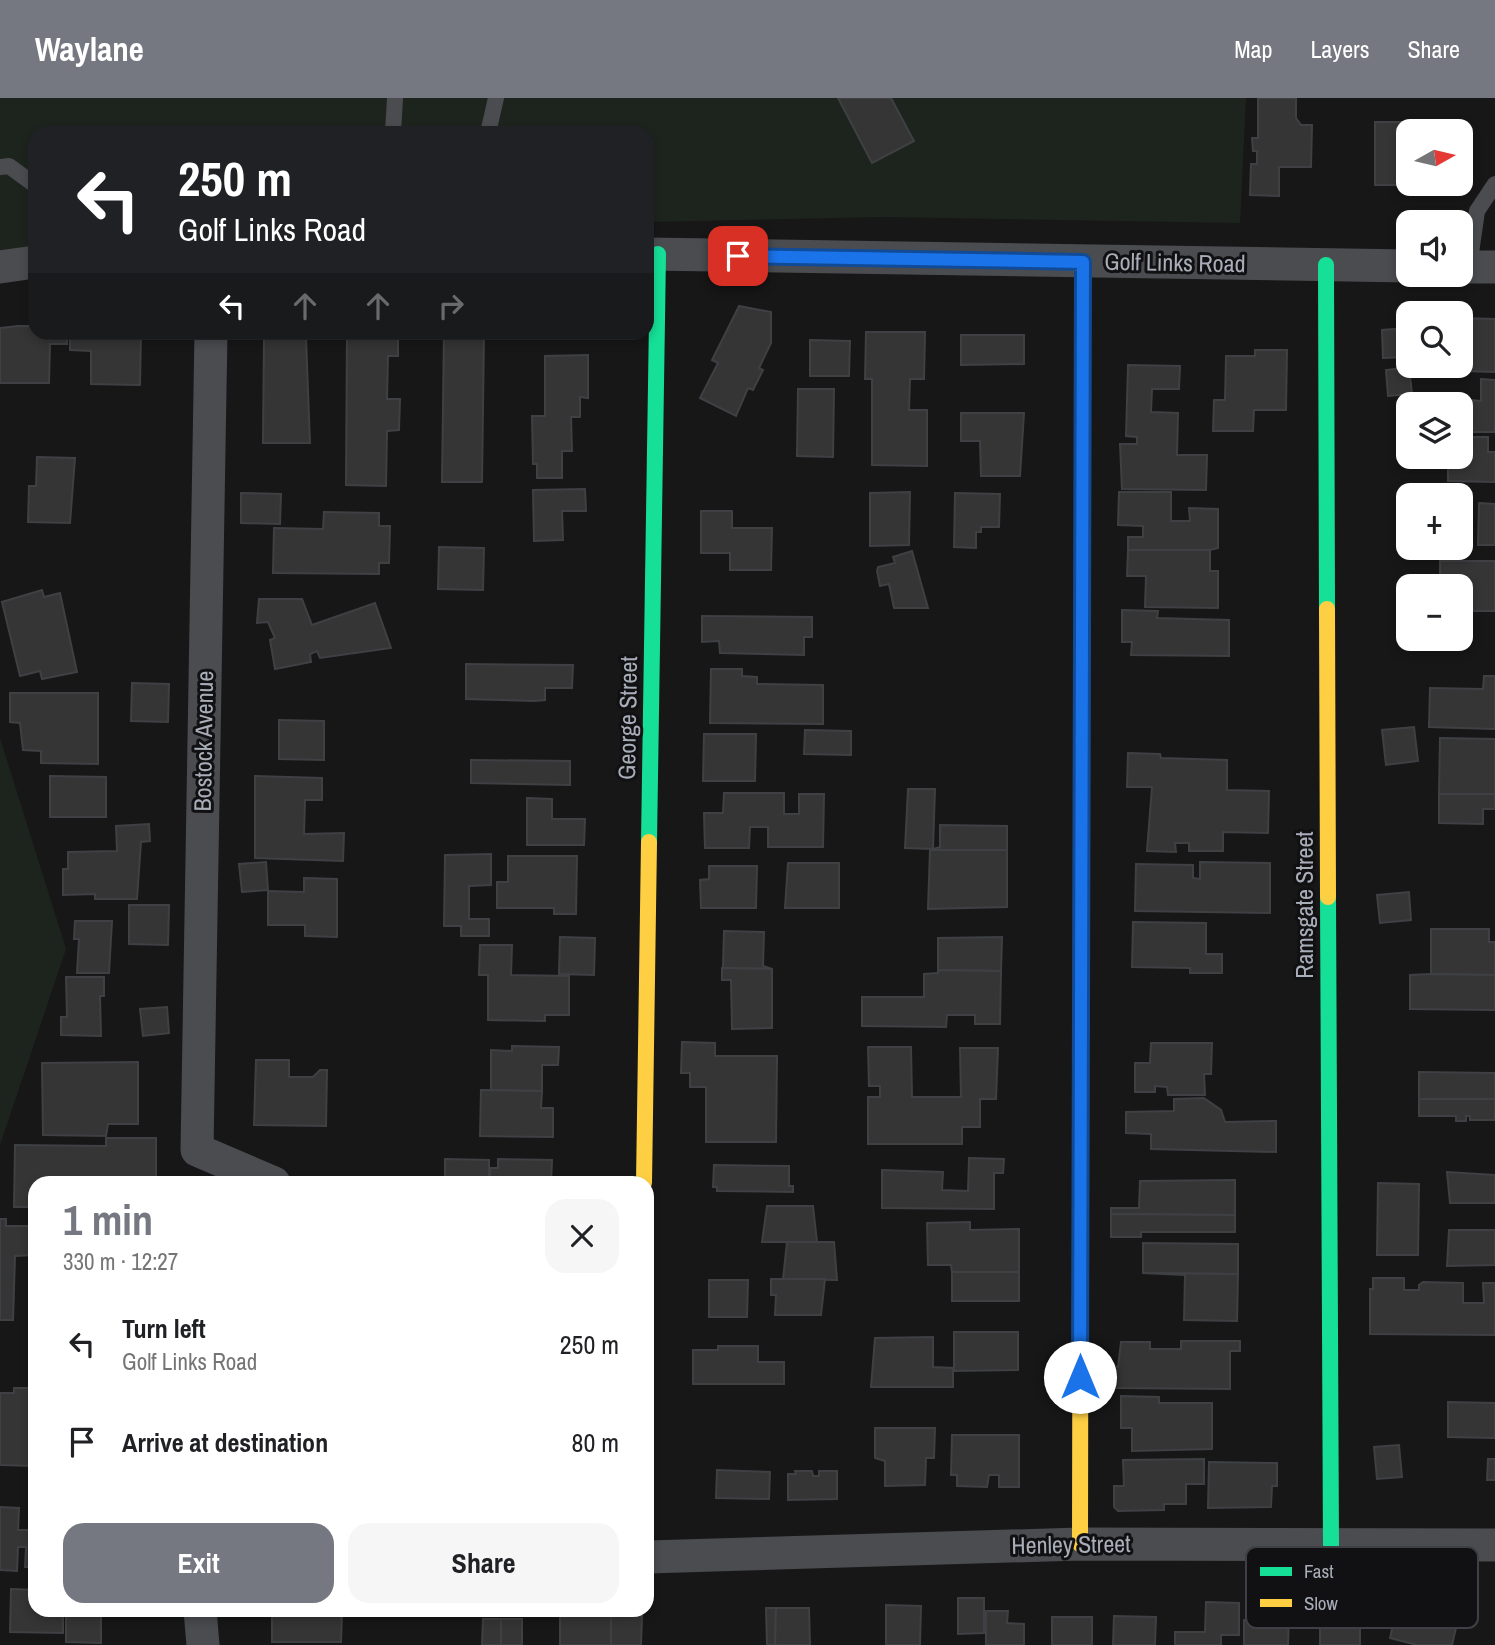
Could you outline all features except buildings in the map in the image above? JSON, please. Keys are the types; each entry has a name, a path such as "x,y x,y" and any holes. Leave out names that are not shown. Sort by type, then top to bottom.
{"street":[{"name":"Golf Links Road","path":"654,254 1396,266"},
{"path":"1080,1544 1083,262"},
{"path":"0,268 28,263"},
{"name":"Ramsgate Street","path":"1326,265 1331,1545"},
{"name":"Bostock Avenue","path":"211,340 197,1150 258,1176"},
{"name":"George Street","path":"644,1176 652,340"},
{"name":"Henley Street","path":"654,1557 1080,1544 1495,1545"},
{"path":"201,1617 203,1645"}],"lane":[{"path":"393,126 395,98"},
{"path":"490,126 496,98"},
{"path":"0,167 9,166 28,180"},
{"path":"1475,267 1477,211 1495,184"}],"shaded area":[{"path":"0,98 1246,98 1240,223 884,217 654,222 654,126 28,126 28,249 0,252"},
{"path":"0,738 66,949 0,1145"}],"traffic: fast":[{"path":"649,842 658,254"},
{"path":"1326,265 1327,609"},
{"path":"1081,977 1083,353"},
{"path":"1328,897 1331,1545"}],"traffic: slow":[{"path":"1083,262 1083,353"},
{"path":"1327,609 1328,897"},
{"path":"644,1176 649,842"},
{"path":"1080,1544 1081,977"}],"route":[{"path":"738,256 1083,262 1080,1377"}]}
